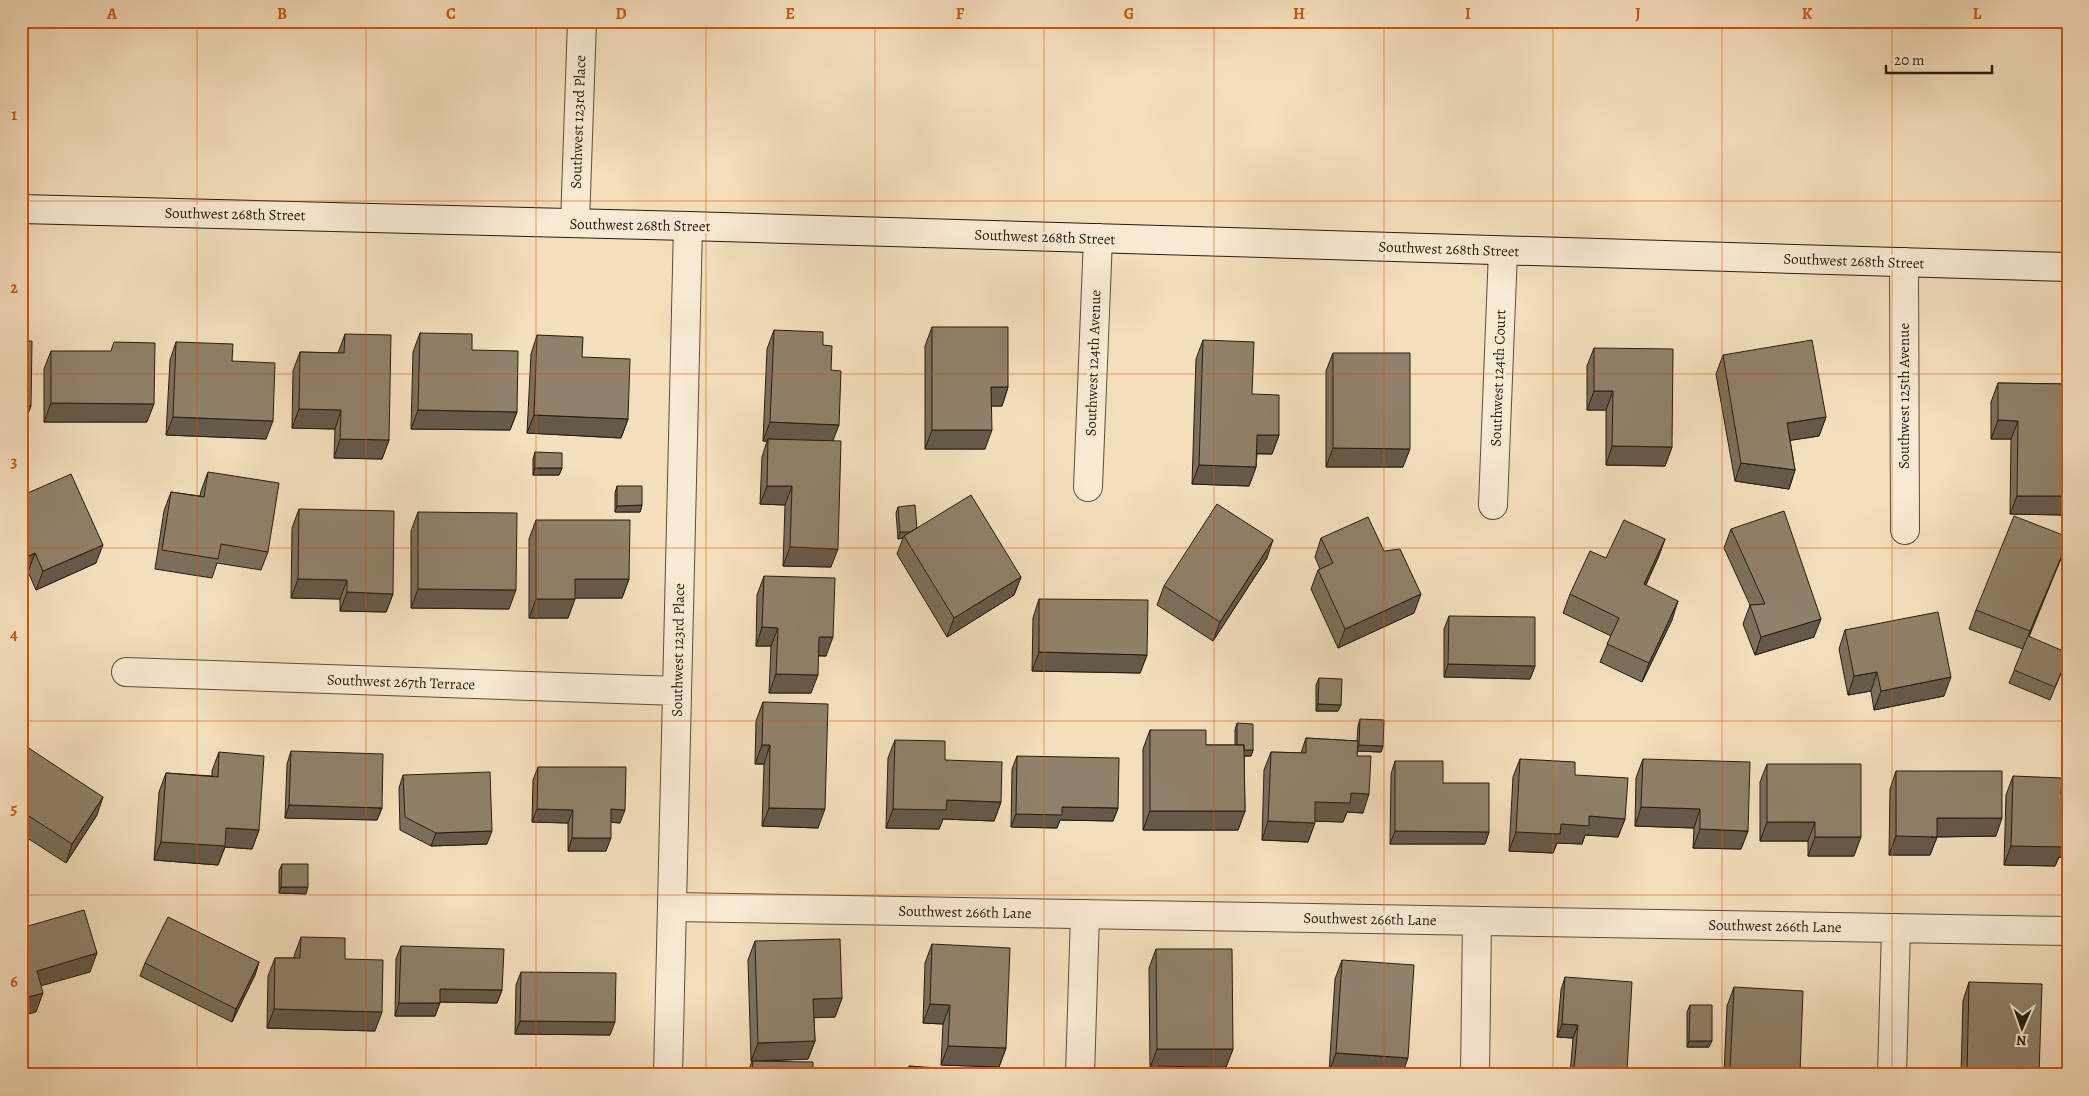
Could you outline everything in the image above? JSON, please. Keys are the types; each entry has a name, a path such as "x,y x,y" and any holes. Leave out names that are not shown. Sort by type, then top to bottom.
{"street":[{"name":"Southwest 123rd Place","path":"575,223 582,21"},
{"name":"Southwest 268th Street","path":"21,209 688,226 2068,268"},
{"name":"Southwest 123rd Place","path":"668,1075 688,226"},
{"name":"Southwest 124th Avenue","path":"1088,487 1098,238"},
{"name":"Southwest 124th Court","path":"1493,505 1503,251"},
{"name":"Southwest 125th Avenue","path":"1904,262 1905,530"},
{"name":"Southwest 267th Terrace","path":"126,672 677,691"},
{"name":"Southwest 266th Lane","path":"672,907 2068,931"},
{"path":"1080,1075 1085,914"},
{"path":"1475,1075 1477,921"},
{"path":"1892,1075 1896,928"}],"building":[{"path":"932,327 1008,327 1008,387 991,387 992,430 932,430"},
{"path":"774,330 823,332 823,345 832,346 831,370 841,371 839,425 770,422"},
{"path":"420,333 472,334 472,350 518,351 517,412 418,410"},
{"path":"345,334 391,335 389,440 340,439 341,410 299,409 300,352 344,353"},
{"path":"537,335 583,337 582,357 630,359 628,419 534,415"},
{"path":"1203,340 1254,342 1252,394 1279,395 1279,435 1257,435 1256,467 1199,465"},
{"path":"1812,340 1826,417 1787,423 1795,470 1741,463 1723,355"},
{"path":"21,341 32,341 31,406 21,406"},
{"path":"114,342 155,343 154,404 51,403 51,351 111,351"},
{"path":"176,342 233,344 232,361 275,363 273,421 173,417"},
{"path":"1594,348 1673,349 1672,447 1612,446 1613,391 1594,391"},
{"path":"1333,353 1410,353 1410,449 1333,448"},
{"path":"1998,383 2068,384 2068,496 2017,496 2018,421 1998,420"},
{"path":"768,439 841,441 838,549 790,547 792,486 767,486"},
{"path":"535,452 562,453 562,468 535,468"},
{"path":"208,472 279,483 268,552 221,544 218,559 162,550 171,492 204,497"},
{"path":"71,474 103,545 43,571 35,553 21,560 21,496"},
{"path":"617,486 642,486 642,505 617,506"},
{"path":"971,495 1021,577 954,618 904,536"},
{"path":"1217,504 1273,540 1220,622 1164,586"},
{"path":"915,505 917,528 910,532 900,532 898,507"},
{"path":"299,509 394,511 393,594 347,592 347,580 298,579"},
{"path":"1784,511 1821,619 1761,637 1750,605 1765,604 1731,529"},
{"path":"418,512 517,513 516,590 418,589"},
{"path":"2014,516 2068,537 2030,631 1976,610"},
{"path":"1368,517 1384,551 1400,549 1421,594 1345,629 1318,570 1333,563 1321,538"},
{"path":"536,520 630,520 629,579 575,579 575,599 536,599"},
{"path":"1624,520 1665,539 1644,584 1678,601 1649,663 1607,644 1619,618 1570,594 1590,551 1606,558"},
{"path":"764,576 835,578 833,637 819,637 818,675 776,674 778,628 762,627"},
{"path":"1039,599 1148,600 1147,655 1039,652"},
{"path":"1938,612 1951,677 1881,691 1877,672 1854,676 1845,630"},
{"path":"1449,616 1535,617 1535,666 1448,664"},
{"path":"2028,636 2068,653 2055,687 2014,670"},
{"path":"1319,678 1342,679 1341,705 1318,704"},
{"path":"763,702 828,704 825,809 769,808 770,745 762,745"},
{"path":"1360,719 1384,720 1383,746 1359,745"},
{"path":"1237,723 1253,724 1253,750 1244,750 1244,745 1237,745"},
{"path":"1150,730 1206,730 1206,745 1244,745 1245,811 1150,811"},
{"path":"1306,738 1358,741 1357,756 1371,756 1369,794 1351,793 1350,803 1315,802 1315,823 1268,821 1271,752 1306,753"},
{"path":"895,740 945,741 945,760 1002,762 1001,802 947,800 946,810 893,809"},
{"path":"21,743 103,797 72,844 21,811"},
{"path":"291,751 383,754 382,808 289,805"},
{"path":"219,752 264,756 259,830 226,828 225,846 161,842 166,773 218,777"},
{"path":"1017,756 1119,758 1118,808 1062,807 1062,815 1016,814"},
{"path":"1520,759 1575,762 1575,775 1628,778 1625,819 1589,816 1589,826 1561,824 1560,834 1516,832"},
{"path":"1643,759 1750,762 1748,831 1700,829 1700,809 1641,807"},
{"path":"1395,761 1443,761 1443,783 1489,783 1489,832 1395,831"},
{"path":"1767,764 1861,764 1861,837 1815,837 1815,822 1767,822"},
{"path":"538,767 626,767 625,810 611,809 611,838 572,838 573,810 537,809"},
{"path":"1896,771 2002,771 2002,818 1937,818 1937,837 1896,836"},
{"path":"490,772 492,831 436,833 405,817 403,775"},
{"path":"2013,776 2062,778 2061,794 2068,794 2068,838 2062,838 2062,847 2011,846"},
{"path":"282,864 308,864 308,887 281,887"},
{"path":"84,910 97,953 37,971 43,993 21,999 21,928"},
{"path":"168,917 259,962 236,1009 145,963"},
{"path":"301,937 345,938 345,959 383,960 382,1012 274,1009 275,958 300,958"},
{"path":"840,939 842,998 813,999 815,1041 758,1043 755,941"},
{"path":"932,944 1010,948 1006,1048 948,1046 950,1005 930,1004"},
{"path":"401,946 504,949 502,990 440,989 440,1003 399,1003"},
{"path":"1156,949 1232,949 1233,1049 1157,1049"},
{"path":"1342,960 1414,965 1408,1058 1336,1053"},
{"path":"521,972 616,973 615,1022 520,1021"},
{"path":"1565,977 1632,982 1627,1071 1574,1068 1578,1025 1562,1024"},
{"path":"1969,982 2042,984 2039,1075 1967,1074"},
{"path":"1734,987 1803,991 1800,1073 1730,1070"},
{"path":"1690,1005 1712,1005 1712,1041 1689,1041"},
{"path":"753,1061 813,1062 813,1075 752,1075"},
{"path":"909,1066 995,1072 995,1075 909,1075"},
{"path":"1158,1066 1237,1068 1237,1075 1158,1075"}]}
